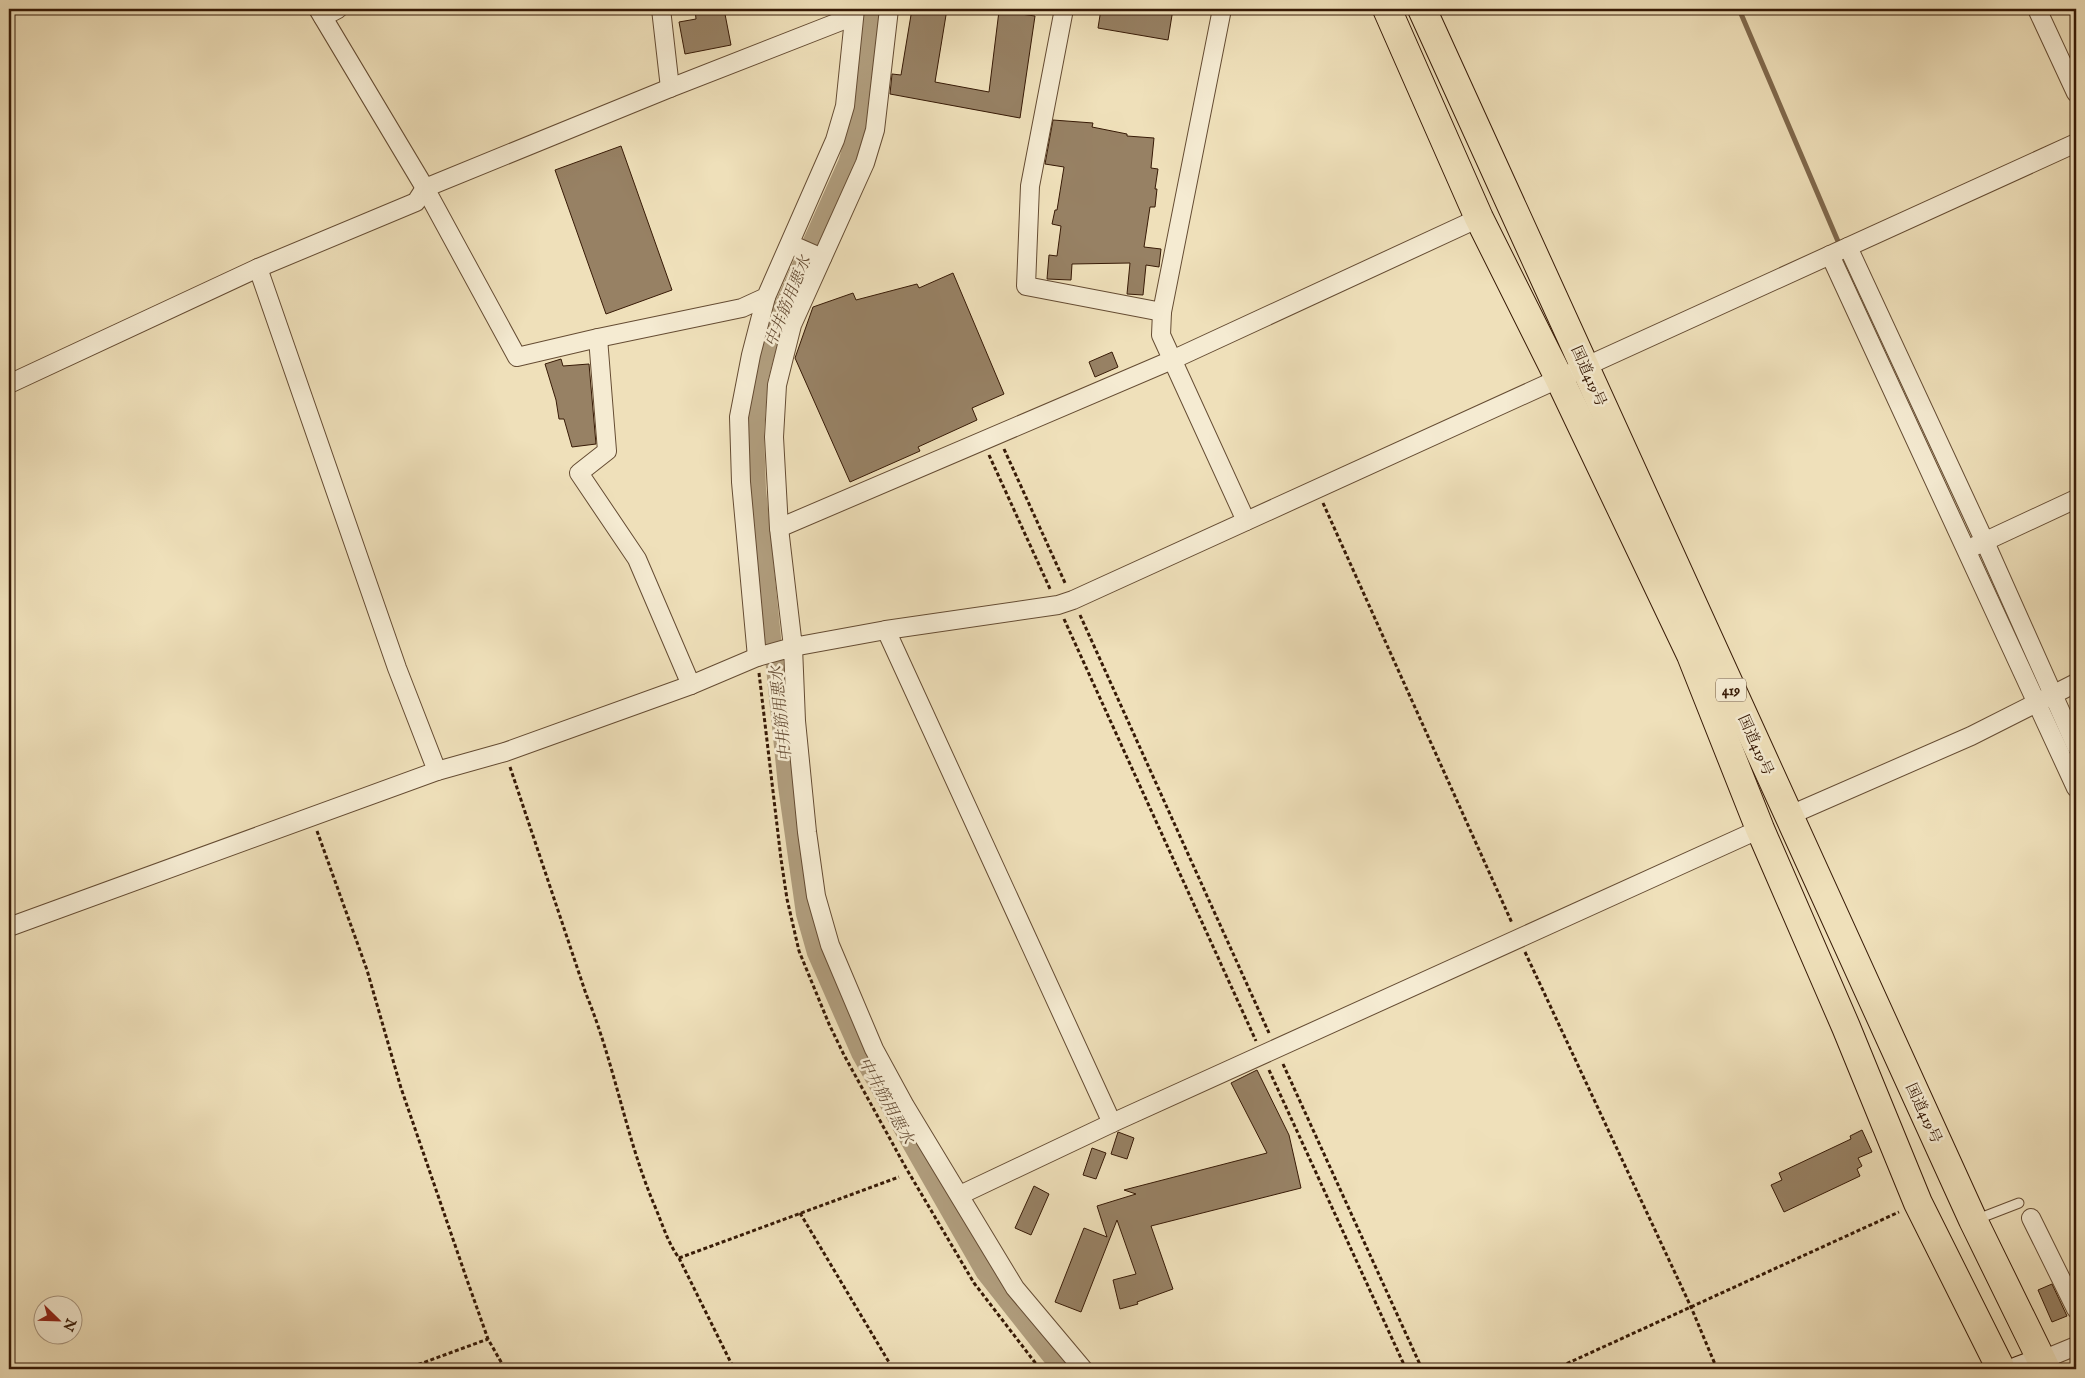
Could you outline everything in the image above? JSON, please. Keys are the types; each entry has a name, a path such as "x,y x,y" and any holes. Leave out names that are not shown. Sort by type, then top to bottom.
{"highway":[{"name":"国道419号","path":"1387,9 1479,218 1560,380 1691,655 1760,829 1846,1027 1918,1203 2001,1369"},
{"name":"国道419号","path":"1422,9 1788,816 1974,1220 2035,1366"}],"street":[{"path":"661,9 670,88"},
{"path":"889,9 875,130 864,163 792,325 777,384 774,437 779,528 793,647 796,721 807,832 816,896 830,945 874,1049 905,1106 1015,1288 1083,1369"},
{"path":"1064,9 1030,186 1026,286 1162,312"},
{"path":"1222,9 1162,312 1161,335 1246,521"},
{"path":"2037,9 2076,93"},
{"path":"326,12 517,357 742,308 766,297"},
{"path":"9,384 258,268 416,202 425,188 855,12 842,115 835,140 766,297 751,354 739,418 741,482 757,657"},
{"path":"9,927 437,771 505,752 691,685 757,657 793,647 886,630 1066,603 1560,380 2076,143"},
{"path":"779,528 1172,360 1479,218"},
{"path":"790,244 822,258"},
{"path":"1840,251 1984,542 2045,698 2076,788"},
{"path":"1840,251 1966,550 2045,698 2076,746"},
{"path":"258,268 397,668 437,771"},
{"path":"598,338 607,451 579,473 637,559 691,685"},
{"path":"1966,550 2076,499"},
{"path":"886,630 1112,1123"},
{"path":"1788,816 1970,736 2076,683"},
{"path":"960,1195 1269,1051 1760,829"},
{"path":"2031,1218 2076,1309"},
{"path":"2035,1366 2076,1346"}],"lane":[{"path":"1974,1220 2019,1203"}],"path":[{"path":"990,438 1269,1051 1406,1369"},
{"path":"990,438 1269,1051 1422,1369"},
{"path":"505,752 586,994 598,1022 625,1123 647,1189 672,1248 679,1258 734,1369"},
{"path":"312,816 368,970 401,1088 488,1339 505,1369"},
{"path":"679,1258 899,1177"},
{"path":"1555,1369 1918,1203"},
{"path":"800,1213 893,1369"},
{"path":"406,1369 488,1339"}],"building":[{"path":"695,9 724,9 731,45 685,54 679,22 696,19"},
{"path":"912,9 947,9 935,82 989,92 999,11 1035,16 1020,118 890,94 892,74 901,75"},
{"path":"1101,9 1133,11 1133,9 1173,9 1168,40 1098,28"},
{"path":"1053,120 1093,123 1092,127 1127,134 1127,136 1154,138 1151,168 1158,169 1155,189 1157,189 1155,207 1150,207 1144,247 1161,249 1159,267 1146,265 1143,295 1127,294 1130,263 1072,264 1071,280 1047,279 1049,255 1057,256 1061,226 1052,224 1055,210 1057,210 1064,167 1045,164"},
{"path":"621,146 672,290 606,314 555,170"},
{"path":"953,273 1004,394 972,408 977,420 918,447 920,451 850,482 795,358 813,307 853,293 856,300 917,284 919,288"},
{"path":"1112,352 1118,367 1095,377 1089,362"},
{"path":"561,359 563,366 589,364 596,444 572,447 564,419 559,419 556,400 545,364"},
{"path":"1257,1070 1289,1135 1301,1188 1151,1226 1173,1289 1137,1302 1138,1304 1120,1309 1113,1280 1136,1274 1117,1220 1081,1312 1055,1302 1084,1228 1107,1237 1097,1206 1136,1194 1124,1190 1267,1153 1231,1083"},
{"path":"1862,1130 1872,1152 1858,1158 1862,1166 1857,1169 1860,1176 1784,1212 1771,1185 1782,1180 1779,1173 1851,1139 1850,1136"},
{"path":"1118,1132 1134,1138 1127,1159 1111,1154"},
{"path":"1092,1148 1106,1153 1096,1179 1083,1175"},
{"path":"1034,1186 1049,1194 1031,1235 1015,1228"},
{"path":"2052,1284 2067,1316 2052,1322 2038,1290"}],"waterway":[{"name":"中井筋用悪水","path":"872,9 860,119 847,163 771,333 759,379 755,434 757,489 787,786 805,914 816,953 860,1053 985,1273 1061,1369"},
{"path":"1739,9 1840,246"},
{"path":"2070,749 2076,762"}]}
